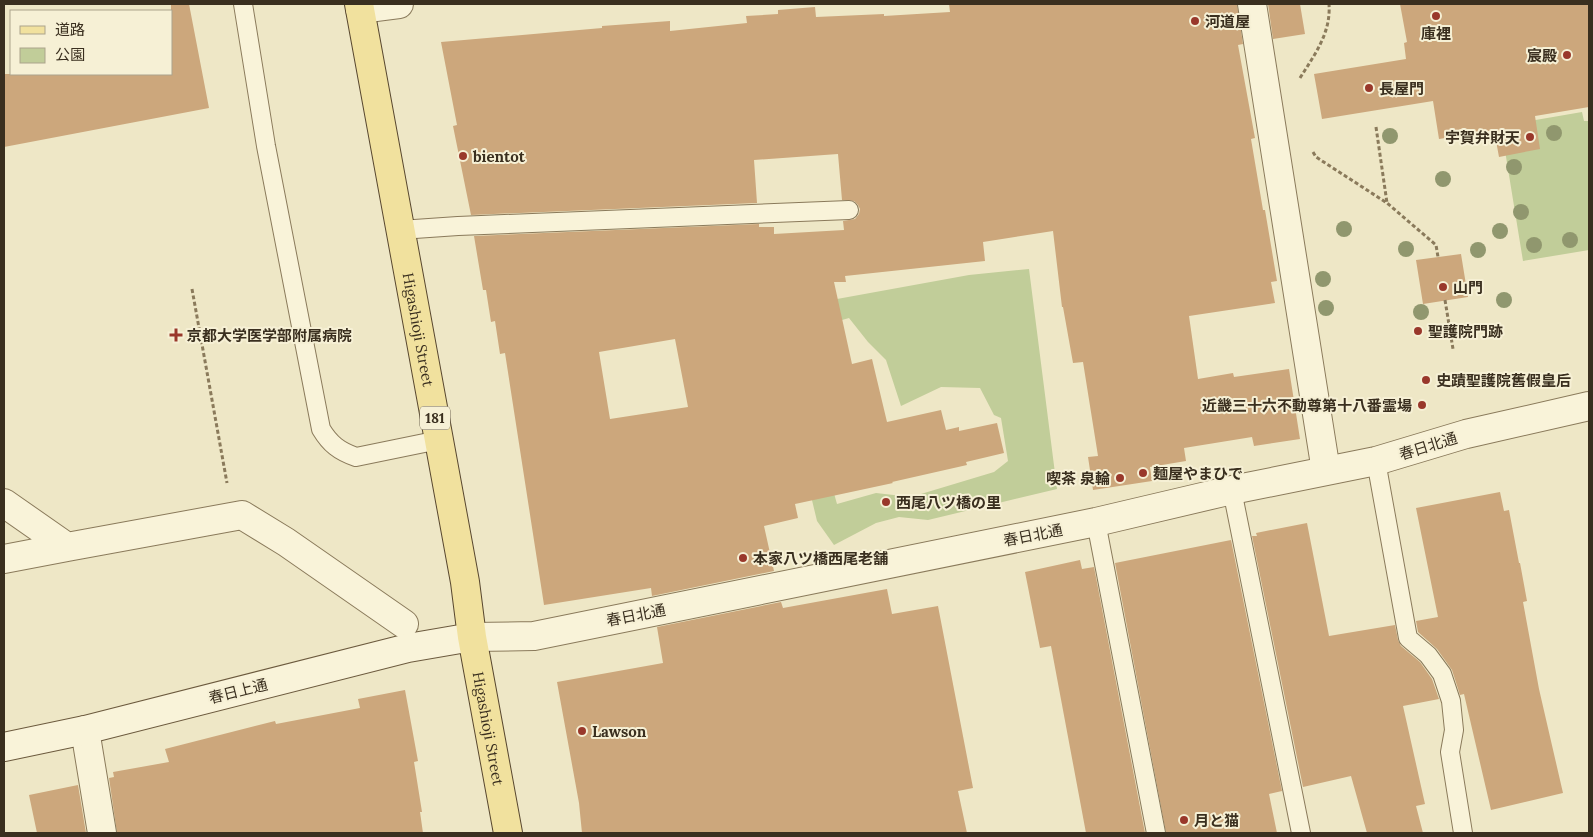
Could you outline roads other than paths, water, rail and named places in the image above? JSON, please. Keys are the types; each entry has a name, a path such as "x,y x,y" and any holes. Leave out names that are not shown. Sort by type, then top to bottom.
{"main road":[{"name":"Higashioji Street","path":"359,7 465,582 472,637 508,833"}],"street":[{"path":"359,7 399,4"},
{"path":"1252,4 1326,470"},
{"name":"春日北通","path":"472,637 534,636 1096,522 1232,490 1376,461 1466,434 1589,406"},
{"path":"4,503 67,547"},
{"path":"4,559 242,515 286,542 404,624"},
{"name":"春日上通","path":"4,747 84,730 408,648 472,637"},
{"path":"84,730 102,833"}],"lane":[{"path":"242,4 266,146 321,429 336,448 356,456 439,440"},
{"path":"400,230 849,210"},
{"path":"1376,461 1408,638 1428,655 1442,674 1451,702 1454,730 1450,752 1463,833"},
{"path":"1232,490 1301,833"},
{"path":"1096,522 1156,833"}],"place":[{"name":"庫裡","path":"1436,16"},
{"name":"河道屋","path":"1195,21"},
{"name":"宸殿","path":"1567,55"},
{"name":"長屋門","path":"1369,88"},
{"name":"宇賀弁財天","path":"1530,137"},
{"name":"bientot","path":"463,156"},
{"name":"山門","path":"1443,287"},
{"name":"聖護院門跡","path":"1418,331"},
{"name":"京都大学医学部附属病院","path":"176,335"},
{"name":"史蹟聖護院舊假皇后","path":"1426,380"},
{"name":"近畿三十六不動尊第十八番霊場","path":"1422,405"},
{"name":"麺屋やまひで","path":"1143,473"},
{"name":"喫茶 泉輪","path":"1120,478"},
{"name":"西尾八ツ橋の里","path":"886,502"},
{"name":"本家八ツ橋西尾老舗","path":"743,558"},
{"name":"Lawson","path":"582,731"},
{"name":"月と猫","path":"1184,820"}]}
